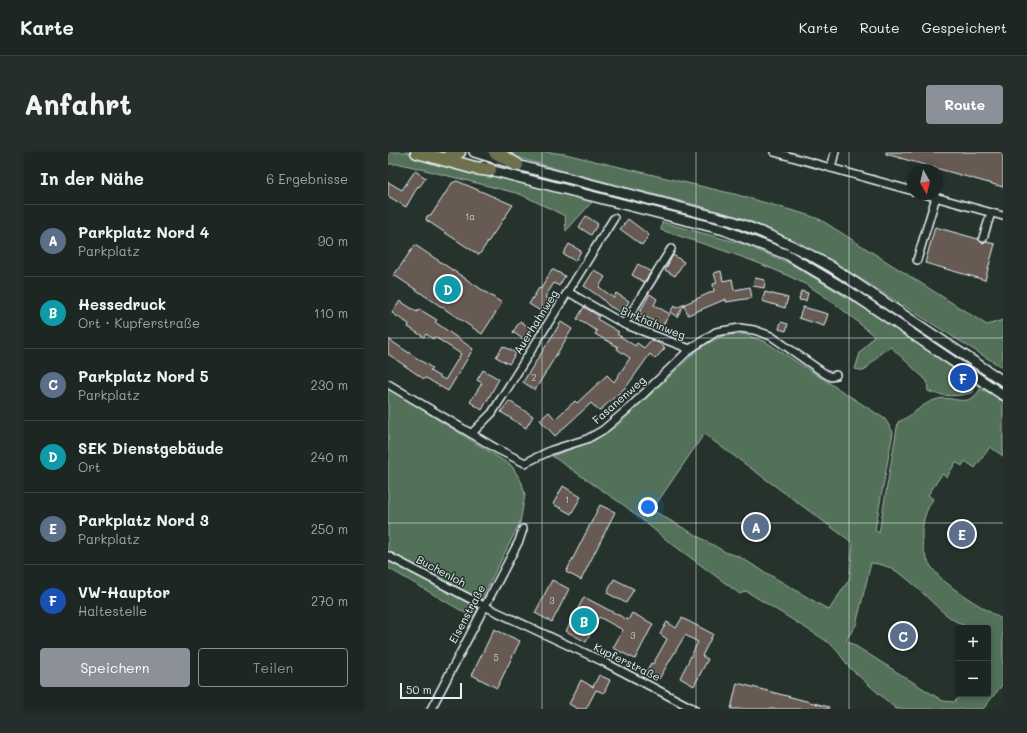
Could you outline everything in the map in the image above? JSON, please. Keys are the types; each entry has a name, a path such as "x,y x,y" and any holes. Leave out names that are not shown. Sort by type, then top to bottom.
{"highway":[{"path":"417,152 475,168 490,170"},
{"path":"495,152 517,165"}],"main road":[{"path":"433,152 454,154 490,170 724,230 788,255 847,290 1003,395"},
{"path":"474,152 517,165 732,221 772,236 804,251 864,287 1003,381"}],"street":[{"path":"774,152 907,189"},
{"path":"831,168 835,152"},
{"path":"943,199 1003,216"},
{"path":"917,260 935,200"},
{"path":"983,238 991,212"},
{"name":"Auerhahnweg","path":"472,433 492,414 614,218"},
{"path":"624,324 672,249"},
{"name":"Birkhahnweg","path":"568,292 624,324 690,349"},
{"name":"Fasanenweg","path":"388,384 517,461 525,464 543,454 587,439 603,430 629,408 690,349 716,332 740,328 754,330 771,336 824,373 831,377 836,375"},
{"name":"Eisenstraße","path":"431,709 519,541 523,529"},
{"name":"Buchenloh","path":"388,556 484,606"},
{"name":"Kupferstraße","path":"484,606 602,661 694,709"}],"green space":[{"path":"388,152 407,152 593,201 566,231 565,216 520,194 401,164 388,164"},
{"path":"505,152 549,152 565,154 738,195 821,220 987,325 1003,320 1003,368 840,266 774,231 742,218 567,172"},
{"path":"662,222 743,244 791,264 869,311 945,362 975,386 973,392 963,395 950,396 928,391 927,381 891,347 882,352 864,371 855,369 860,353 874,336 840,308 803,283 769,267 661,230"},
{"path":"744,334 766,342 885,419 893,432 875,530 879,533 898,422 928,403 944,398 960,400 971,399 980,389 995,395 1003,401 1003,456 990,447 975,468 965,461 962,466 956,462 947,477 942,474 928,495 933,499 924,518 922,528 923,548 926,558 938,575 960,593 1003,620 1003,684 983,709 896,709 850,668 835,648 825,640 746,591 740,594 668,541 625,506 552,456 595,440 618,425 701,347 724,335","holes":["704,434 853,543 850,578 829,610 738,556 727,553 652,510","871,563 885,566 909,580 942,611 954,620 963,625 991,625 991,697 960,697 954,702 943,701 846,640 856,625"]},
{"path":"388,388 512,466 522,483 525,495 520,523 491,580 474,618 388,568"}],"building":[{"path":"886,152 1003,152 1003,187 943,170 943,164 921,164 886,154"},
{"path":"415,171 426,178 419,187 418,186 406,207 388,196 388,182 402,190"},
{"path":"457,181 513,205 479,255 426,220 427,216 432,214 452,183"},
{"path":"586,216 598,224 591,235 579,227"},
{"path":"628,219 649,235 642,245 620,229"},
{"path":"935,227 978,239 982,243 986,242 995,244 985,280 925,263"},
{"path":"569,244 581,251 575,261 563,254"},
{"path":"415,245 502,303 482,334 394,275"},
{"path":"673,255 684,262 675,276 665,270"},
{"path":"638,264 651,272 644,282 632,275"},
{"path":"552,269 565,276 559,286 554,283 545,297 550,300 542,312 529,304 539,288 541,289"},
{"path":"594,270 605,277 599,287 614,298 616,293 629,301 622,313 609,306 600,297 584,286"},
{"path":"721,271 723,281 732,279 734,290 750,287 752,298 726,302 726,299 688,315 684,305 677,317 670,312 674,306 676,308 714,291 713,284 717,283 714,273"},
{"path":"755,278 765,280 764,288 753,286"},
{"path":"801,291 808,293 806,301 799,300"},
{"path":"765,292 788,298 785,308 762,301"},
{"path":"650,294 657,299 654,305 670,314 662,326 639,313"},
{"path":"400,301 417,312 419,309 437,320 435,322 473,349 448,391 426,378 424,379 388,354 388,339 432,368 430,371 445,380 461,354 435,337 433,339 426,334 424,337 408,327 409,324 392,313"},
{"path":"584,307 599,316 597,319 619,332 617,334 635,346 637,343 644,348 651,340 659,343 665,348 655,359 650,354 627,386 599,411 591,403 555,436 540,420 549,412 555,419 575,401 577,403 607,375 614,382 630,358 617,349 618,347 595,334 597,331 577,319"},
{"path":"803,307 828,314 824,326 799,318"},
{"path":"520,321 531,329 524,340 513,332"},
{"path":"561,322 572,329 535,390 523,382"},
{"path":"781,322 788,324 786,331 779,329"},
{"path":"503,346 516,353 509,364 496,357"},
{"path":"483,370 499,379 482,410 470,402 482,383 477,380"},
{"path":"509,401 533,416 526,428 501,412"},
{"path":"563,486 581,497 571,514 553,504"},
{"path":"600,505 615,512 581,580 566,572"},
{"path":"614,579 634,589 626,603 607,593"},
{"path":"552,580 569,589 552,622 535,613"},
{"path":"584,597 628,620 632,613 653,624 635,659 613,648 623,630 599,617 586,642 566,631"},
{"path":"682,618 713,634 702,656 708,659 694,686 680,678 698,642 685,635 659,679 646,672 651,663 653,664 667,639 660,634 667,622 676,628"},
{"path":"494,629 520,641 497,688 472,675"},
{"path":"599,675 610,680 604,693 596,690 586,709 578,709 569,704 581,680 593,687"},
{"path":"737,683 829,707 828,709 731,709"}],"place":[{"name":"SEK Dienstgebäude","path":"448,289"},
{"name":"VW-Hauptor","path":"963,378"},
{"name":"Parkplatz Nord 4","path":"756,527"},
{"name":"Parkplatz Nord 3","path":"962,534"},
{"name":"Hessedruck","path":"584,621"},
{"name":"Parkplatz Nord 5","path":"903,636"}]}
